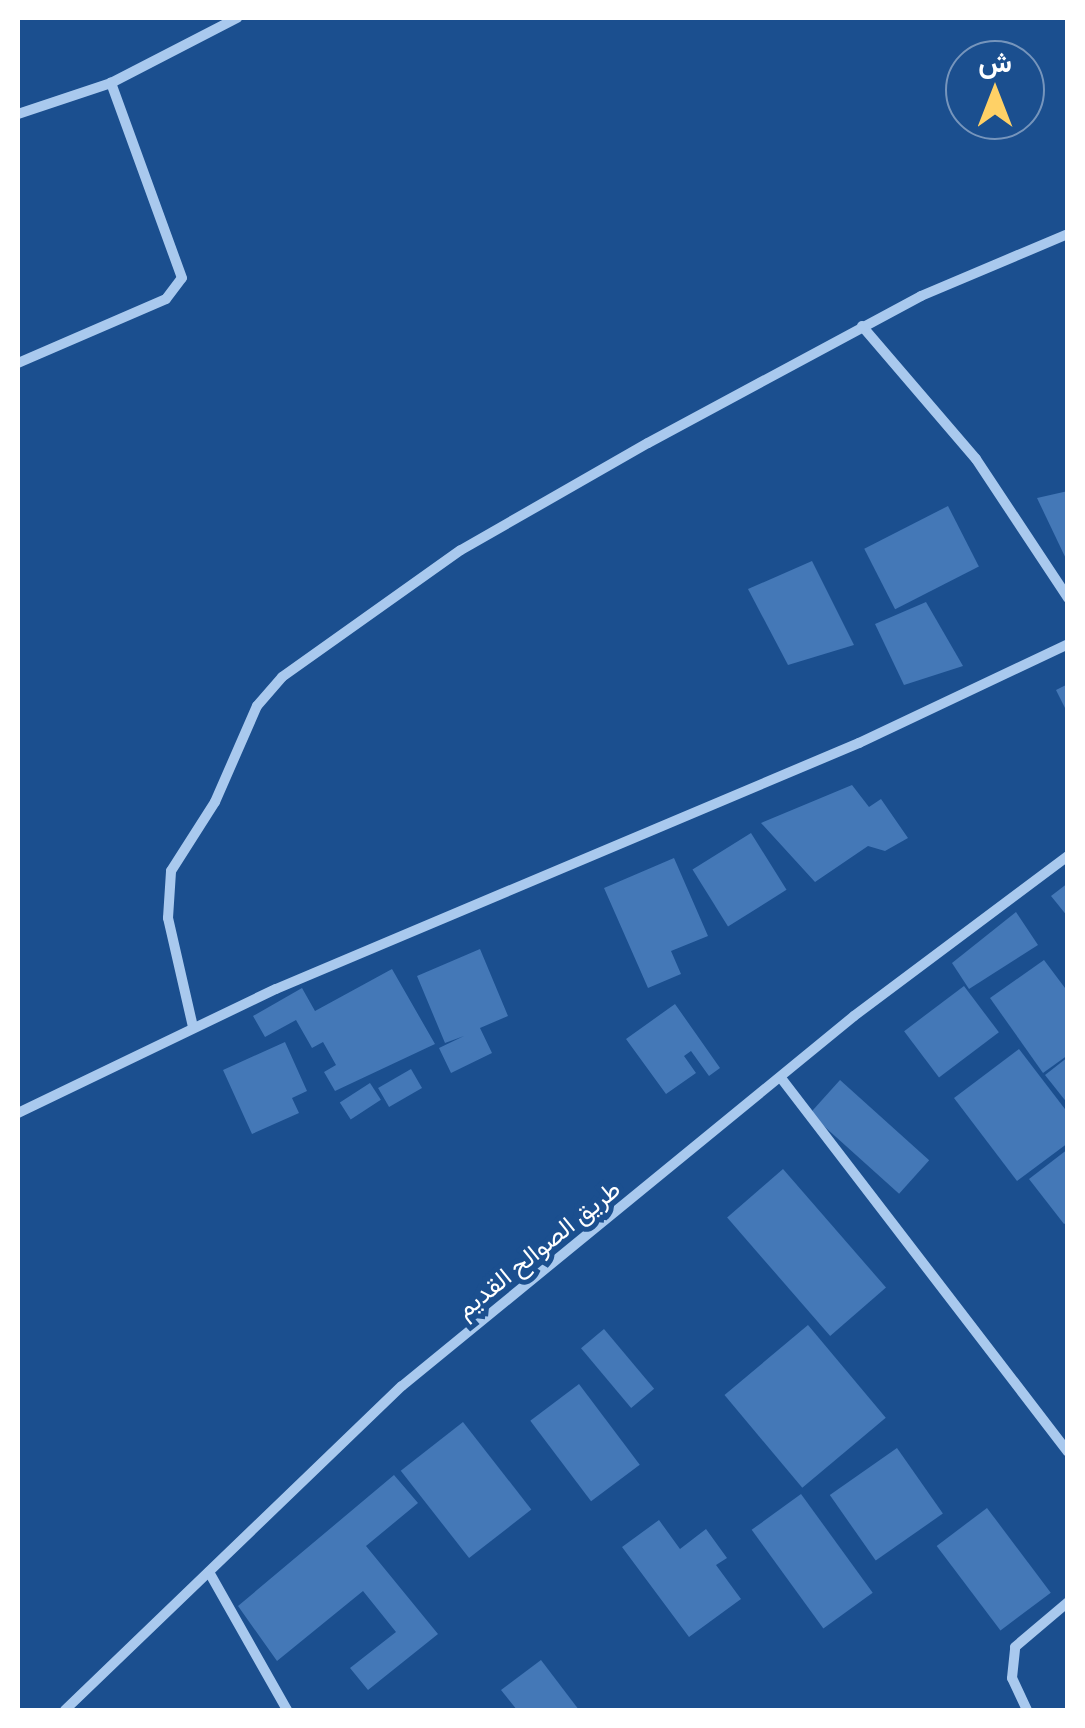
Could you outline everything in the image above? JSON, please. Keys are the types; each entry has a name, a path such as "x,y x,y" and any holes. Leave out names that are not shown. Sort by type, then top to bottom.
{"street":[{"path":"18,114 111,83 237,18"},
{"path":"18,364 156,304 182,278 111,83"},
{"path":"194,1027 168,918 171,871 215,802 257,706 282,676 461,550 862,326 1068,234"},
{"path":"862,326 976,459 1068,598"},
{"path":"18,1114 194,1027 1068,644"},
{"name":"طريق الصوالح القديم","path":"66,1710 402,1386 781,1078 1068,856"},
{"path":"781,1078 1068,1452"},
{"path":"209,1572 287,1710"},
{"path":"1027,1710 1012,1678 1015,1647 1068,1602"}],"building":[{"path":"1068,491 1068,563 1037,498"},
{"path":"948,506 979,567 895,609 864,549"},
{"path":"812,561 854,645 788,665 748,589"},
{"path":"926,602 963,666 904,685 875,624"},
{"path":"1068,684 1068,714 1056,690"},
{"path":"852,785 869,807 881,799 908,838 885,851 868,846 815,882 761,823"},
{"path":"751,833 787,890 728,926 692,870"},
{"path":"674,858 708,936 671,951 681,974 648,988 604,888"},
{"path":"1068,883 1068,917 1051,896"},
{"path":"1016,912 1038,945 969,989 952,963"},
{"path":"480,949 508,1016 480,1028 492,1053 451,1073 439,1048 464,1036 445,1043 417,976"},
{"path":"1044,960 1068,992 1068,1055 1043,1073 990,998"},
{"path":"392,969 435,1044 335,1091 324,1072 336,1065 323,1042 312,1048 296,1020 265,1037 253,1016 302,988 315,1011"},
{"path":"964,986 999,1032 939,1077 904,1031"},
{"path":"675,1004 720,1068 709,1076 691,1051 684,1056 696,1073 666,1094 626,1039"},
{"path":"285,1042 307,1091 292,1098 299,1113 252,1134 223,1070"},
{"path":"1019,1049 1068,1113 1068,1143 1017,1181 954,1098"},
{"path":"1068,1057 1068,1104 1045,1075"},
{"path":"411,1069 422,1088 389,1107 378,1088"},
{"path":"840,1080 929,1160 899,1194 810,1113"},
{"path":"370,1083 381,1100 351,1119 340,1103"},
{"path":"1068,1149 1068,1222 1064,1224 1029,1179"},
{"path":"783,1169 886,1287 830,1336 727,1218"},
{"path":"808,1325 886,1418 802,1488 725,1395"},
{"path":"604,1329 654,1389 631,1408 581,1348"},
{"path":"579,1384 640,1465 591,1501 530,1421"},
{"path":"463,1422 531,1509 469,1558 401,1471"},
{"path":"897,1448 943,1514 876,1561 830,1495"},
{"path":"394,1475 418,1503 366,1546 438,1634 368,1690 350,1668 396,1632 363,1591 277,1661 238,1606"},
{"path":"801,1494 873,1593 823,1629 752,1530"},
{"path":"987,1508 1051,1593 1000,1631 937,1546"},
{"path":"659,1520 680,1549 706,1529 727,1558 716,1565 741,1599 689,1637 622,1547"},
{"path":"541,1660 579,1710 517,1710 501,1690"}]}
